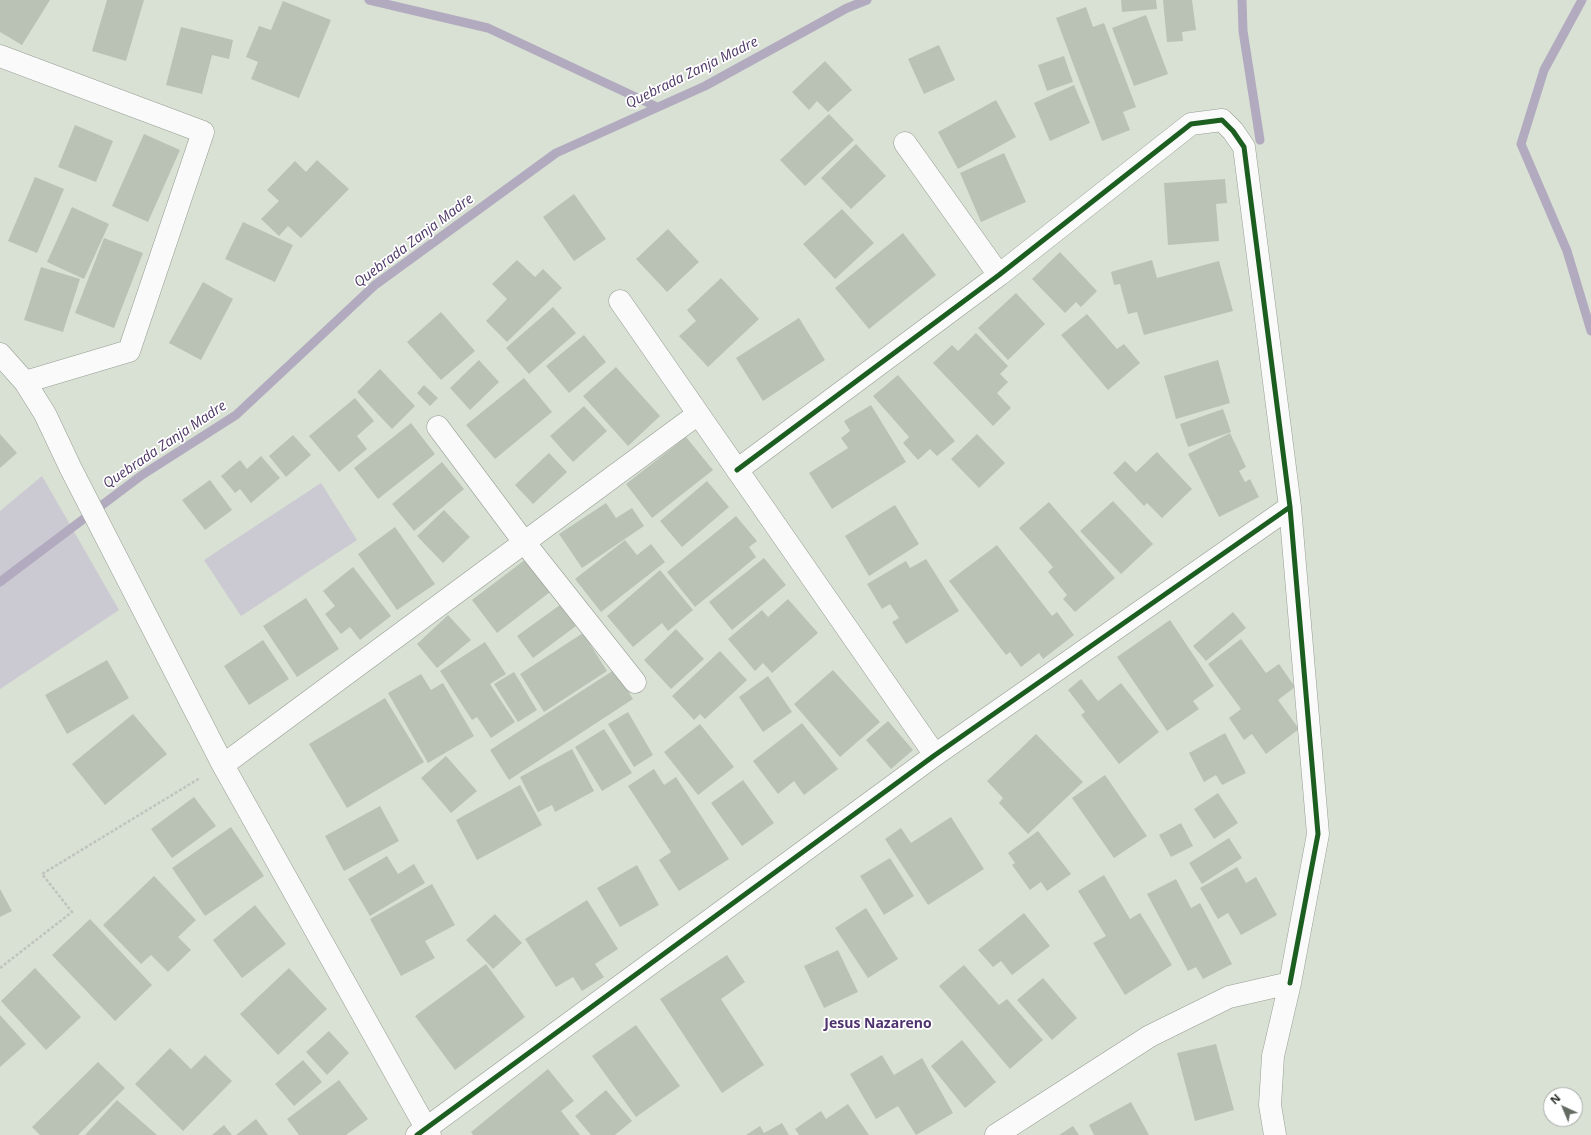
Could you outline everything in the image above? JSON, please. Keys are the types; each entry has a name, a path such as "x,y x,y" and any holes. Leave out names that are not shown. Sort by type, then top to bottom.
{"street":[{"path":"0,56 203,132 129,351 25,382"},
{"path":"737,470 999,275 1191,124 1222,120 1233,131 1244,148 1290,507 1318,834 1290,983 1273,1056 1270,1105 1275,1135"},
{"path":"905,143 999,275"},
{"path":"620,301 935,755"},
{"path":"0,354 25,382 45,414 71,469 223,765 424,1133 935,755 1290,507"},
{"path":"223,765 698,414"},
{"path":"438,427 524,542 636,682"},
{"path":"996,1135 1150,1036 1228,997 1290,983"}],"path":[{"path":"0,968 72,912 42,874 223,765"}],"shaded area":[{"path":"42,476 119,610 0,689 0,511"},
{"path":"321,483 357,540 241,616 204,560"}],"building":[{"path":"0,0 50,0 22,45 0,32"},
{"path":"107,0 144,0 126,61 92,51"},
{"path":"1121,0 1156,0 1157,9 1122,12"},
{"path":"1163,0 1192,0 1196,30 1182,32 1183,41 1167,42"},
{"path":"283,1 331,20 299,98 251,79 258,62 246,57 259,26 271,30"},
{"path":"1086,7 1093,27 1104,23 1136,107 1123,112 1130,130 1102,141 1056,18"},
{"path":"1146,15 1168,74 1134,86 1112,28"},
{"path":"181,27 233,40 229,59 212,55 202,94 166,85"},
{"path":"939,45 955,80 924,94 908,59"},
{"path":"1064,56 1073,82 1047,91 1038,65"},
{"path":"825,61 852,90 828,112 817,101 809,110 792,92"},
{"path":"1074,85 1090,123 1050,141 1034,103"},
{"path":"996,100 1016,137 958,169 938,132"},
{"path":"829,114 854,140 805,186 780,160"},
{"path":"75,125 113,141 96,182 58,167"},
{"path":"144,134 180,150 148,222 112,206"},
{"path":"856,144 886,176 851,209 821,178"},
{"path":"1004,153 1026,202 981,222 960,173"},
{"path":"317,160 349,189 301,238 288,226 279,236 261,219 279,201 267,190 295,161 306,172"},
{"path":"35,177 64,189 37,253 8,241"},
{"path":"1225,179 1227,203 1216,204 1219,241 1168,245 1164,183"},
{"path":"574,194 606,239 574,261 543,217"},
{"path":"72,207 109,224 84,279 47,262"},
{"path":"842,209 874,243 835,279 803,244"},
{"path":"243,222 293,245 275,282 225,259"},
{"path":"668,229 699,262 667,292 636,259"},
{"path":"903,233 936,275 869,329 835,288"},
{"path":"104,238 143,253 114,328 75,313"},
{"path":"1060,252 1097,291 1081,307 1076,302 1065,313 1032,279"},
{"path":"517,260 535,277 543,269 562,288 507,342 486,321 507,299 492,284"},
{"path":"1152,260 1157,278 1219,261 1233,311 1144,335 1137,312 1128,314 1120,284 1114,285 1111,272"},
{"path":"41,267 80,279 63,332 24,320"},
{"path":"721,278 759,319 708,367 679,336 696,321 687,310"},
{"path":"203,282 233,299 201,360 169,343"},
{"path":"1016,293 1045,324 1008,360 978,328"},
{"path":"553,307 576,333 529,374 506,348"},
{"path":"441,312 475,351 441,380 407,342"},
{"path":"1087,314 1117,349 1124,344 1140,363 1108,390 1061,335"},
{"path":"799,318 825,360 763,401 736,358"},
{"path":"976,333 1008,366 1000,374 1008,382 997,393 1011,408 993,426 933,363 952,345 958,351"},
{"path":"584,335 606,362 569,393 546,366"},
{"path":"479,360 499,382 470,410 450,388"},
{"path":"1218,360 1230,403 1176,419 1164,376"},
{"path":"616,367 660,416 628,446 583,396"},
{"path":"380,369 415,406 392,429 357,392"},
{"path":"898,375 955,441 937,456 930,449 918,460 903,443 909,437 873,396"},
{"path":"524,378 552,412 495,459 466,425"},
{"path":"424,385 438,398 430,406 417,393"},
{"path":"355,398 374,421 357,436 367,449 339,472 309,436"},
{"path":"871,405 906,462 832,509 809,473 848,448 841,438 850,431 844,421"},
{"path":"584,406 607,431 573,462 550,436"},
{"path":"1223,409 1231,432 1188,447 1180,424"},
{"path":"411,423 435,454 378,499 354,468"},
{"path":"1230,433 1246,467 1239,471 1245,482 1250,479 1259,497 1219,517 1188,454"},
{"path":"0,434 17,453 0,468"},
{"path":"977,434 1005,463 979,488 951,459"},
{"path":"293,435 311,455 286,477 269,456"},
{"path":"686,437 713,470 652,518 626,484"},
{"path":"1157,452 1192,489 1162,518 1147,503 1144,506 1113,473 1125,461 1136,472"},
{"path":"549,453 567,472 533,504 515,485"},
{"path":"261,456 280,478 251,503 240,489 235,493 221,476 240,460 247,469"},
{"path":"442,462 464,489 414,531 392,504"},
{"path":"210,480 232,510 205,530 182,500"},
{"path":"707,481 729,507 682,547 660,521"},
{"path":"1113,501 1153,544 1121,574 1080,531"},
{"path":"1049,502 1115,578 1075,612 1063,599 1067,595 1048,572 1053,567 1019,528"},
{"path":"606,503 616,518 632,508 644,526 582,568 559,534"},
{"path":"895,505 919,544 869,576 845,536"},
{"path":"444,510 470,537 443,563 417,536"},
{"path":"736,516 757,541 749,547 756,557 695,607 667,572"},
{"path":"395,527 435,584 397,610 358,554"},
{"path":"625,540 637,555 651,544 665,562 601,612 575,579"},
{"path":"997,545 1052,616 1057,612 1074,635 1043,659 1039,653 1021,667 1010,652 1006,655 949,581"},
{"path":"764,558 786,585 732,630 709,602"},
{"path":"526,559 550,592 497,633 472,600"},
{"path":"926,559 959,611 906,644 892,622 899,618 890,604 882,609 867,584 906,561 910,568"},
{"path":"353,567 391,616 360,640 350,627 341,634 325,614 335,606 323,591"},
{"path":"660,570 693,610 668,631 662,623 633,647 607,616"},
{"path":"306,598 339,649 297,677 263,626"},
{"path":"788,599 818,633 772,673 763,663 755,671 728,639 762,610 768,617"},
{"path":"560,605 576,626 533,658 517,636"},
{"path":"1233,612 1246,628 1206,661 1193,646"},
{"path":"448,615 471,640 437,668 417,644"},
{"path":"1170,620 1214,686 1193,701 1199,709 1167,731 1117,657"},
{"path":"676,629 704,659 671,689 644,660"},
{"path":"583,633 607,671 544,712 520,674"},
{"path":"1241,639 1266,673 1279,664 1295,687 1278,700 1299,729 1266,754 1252,734 1244,740 1229,718 1241,709 1208,664"},
{"path":"263,640 289,679 249,705 224,666"},
{"path":"485,642 506,674 490,684 515,722 491,738 477,717 472,720 440,671"},
{"path":"720,651 747,680 705,719 700,714 694,720 672,696"},
{"path":"107,660 129,698 67,734 45,695"},
{"path":"614,670 633,699 509,780 490,750"},
{"path":"833,670 880,722 840,757 794,704"},
{"path":"514,672 537,710 518,722 494,684"},
{"path":"421,674 431,690 443,683 474,736 428,763 388,693"},
{"path":"768,676 792,712 763,732 739,697"},
{"path":"1081,679 1098,701 1121,683 1159,732 1119,764 1081,715 1085,712 1068,690"},
{"path":"385,698 424,762 347,808 309,744"},
{"path":"628,712 653,755 634,767 608,724"},
{"path":"133,714 167,754 105,805 72,764"},
{"path":"888,721 913,750 891,769 866,740"},
{"path":"802,723 838,769 804,795 794,781 778,794 753,761"},
{"path":"700,724 734,767 698,795 664,752"},
{"path":"604,729 632,773 602,791 575,747"},
{"path":"1225,733 1246,773 1222,785 1216,775 1204,782 1189,753"},
{"path":"1036,734 1083,782 1028,834 999,803 1003,798 987,781"},
{"path":"572,749 594,791 555,812 552,805 538,812 520,777"},
{"path":"446,756 477,791 451,813 421,778"},
{"path":"654,769 664,785 676,777 729,859 679,891 659,860 671,852 628,786"},
{"path":"1105,775 1147,836 1114,858 1072,798"},
{"path":"743,780 774,823 742,846 711,803"},
{"path":"520,785 542,825 477,860 456,820"},
{"path":"1218,793 1238,823 1214,839 1194,809"},
{"path":"194,797 216,826 172,858 151,829"},
{"path":"380,806 399,841 344,871 325,836"},
{"path":"951,817 984,869 928,905 885,839 901,828 911,843"},
{"path":"1181,823 1193,846 1171,857 1159,835"},
{"path":"231,827 264,876 205,916 172,868"},
{"path":"1038,831 1071,874 1047,891 1041,882 1030,890 1012,865 1015,863 1008,853"},
{"path":"1229,838 1242,858 1202,884 1189,863"},
{"path":"387,856 398,874 414,864 425,883 370,916 348,879"},
{"path":"890,858 914,896 884,915 860,876"},
{"path":"637,865 659,905 620,927 597,888"},
{"path":"1237,867 1246,883 1256,877 1277,915 1241,935 1228,913 1218,919 1200,888"},
{"path":"1104,875 1130,919 1140,913 1172,965 1125,995 1093,943 1106,936 1078,891"},
{"path":"154,876 196,920 178,937 191,950 168,972 151,955 141,964 103,925"},
{"path":"1176,879 1191,908 1200,903 1232,964 1203,979 1196,967 1188,971 1147,894"},
{"path":"432,884 455,925 425,941 435,958 401,976 370,919"},
{"path":"0,889 12,911 0,917"},
{"path":"587,900 618,949 595,964 604,977 582,991 573,977 556,987 525,939"},
{"path":"255,905 286,944 242,978 213,940"},
{"path":"866,908 898,959 868,978 835,928"},
{"path":"1024,913 1050,946 1012,975 1001,961 993,967 978,950"},
{"path":"495,914 522,943 493,969 466,940"},
{"path":"90,919 152,985 115,1021 52,955"},
{"path":"838,950 858,992 824,1008 804,966"},
{"path":"727,955 745,982 721,999 764,1065 722,1093 660,999"},
{"path":"486,964 525,1017 455,1070 415,1016"},
{"path":"964,965 999,1005 1007,999 1043,1040 1010,1069 939,986"},
{"path":"35,968 81,1017 46,1050 1,1001"},
{"path":"289,968 327,1009 278,1055 240,1014"},
{"path":"1043,978 1077,1018 1052,1040 1017,1000"},
{"path":"0,1015 26,1044 0,1067"},
{"path":"636,1025 680,1086 636,1117 592,1056"},
{"path":"329,1031 349,1053 327,1075 306,1052"},
{"path":"962,1040 996,1082 965,1108 931,1066"},
{"path":"1216,1044 1234,1110 1195,1121 1177,1053"},
{"path":"170,1048 191,1069 205,1055 232,1081 183,1131 135,1084"},
{"path":"882,1055 894,1075 922,1058 953,1113 916,1135 898,1106 876,1119 850,1074"},
{"path":"303,1060 322,1082 294,1106 275,1084"},
{"path":"98,1062 125,1088 78,1135 40,1135 32,1127"},
{"path":"548,1069 574,1101 561,1111 580,1135 473,1135 471,1132"},
{"path":"339,1080 368,1119 346,1135 299,1135 287,1119"},
{"path":"606,1090 632,1121 615,1135 591,1135 575,1116"},
{"path":"117,1100 157,1135 85,1135"},
{"path":"1131,1102 1149,1135 1094,1135 1089,1125"},
{"path":"848,1104 869,1135 799,1135 795,1129 821,1111 826,1119"},
{"path":"256,1119 268,1135 236,1135"},
{"path":"782,1123 789,1135 746,1135 760,1126 764,1133"},
{"path":"224,1125 232,1135 212,1135"},
{"path":"1073,1126 1079,1135 1059,1135"}],"waterway":[{"path":"369,0 488,28 657,107"},
{"name":"Quebrada Zanja Madre","path":"0,582 142,475 236,415 375,285 556,153 705,86 847,8 867,0"},
{"path":"1242,0 1243,31 1260,140"},
{"path":"1582,0 1544,70 1521,144 1567,251 1591,331"}],"cycle path":[{"path":"737,470 999,275 1191,124 1222,120 1233,131 1244,147 1290,507 1318,834 1290,983"},
{"path":"417,1135 935,755 1290,507"}],"district":[{"name":"Jesus Nazareno","path":"878,1024"}]}
